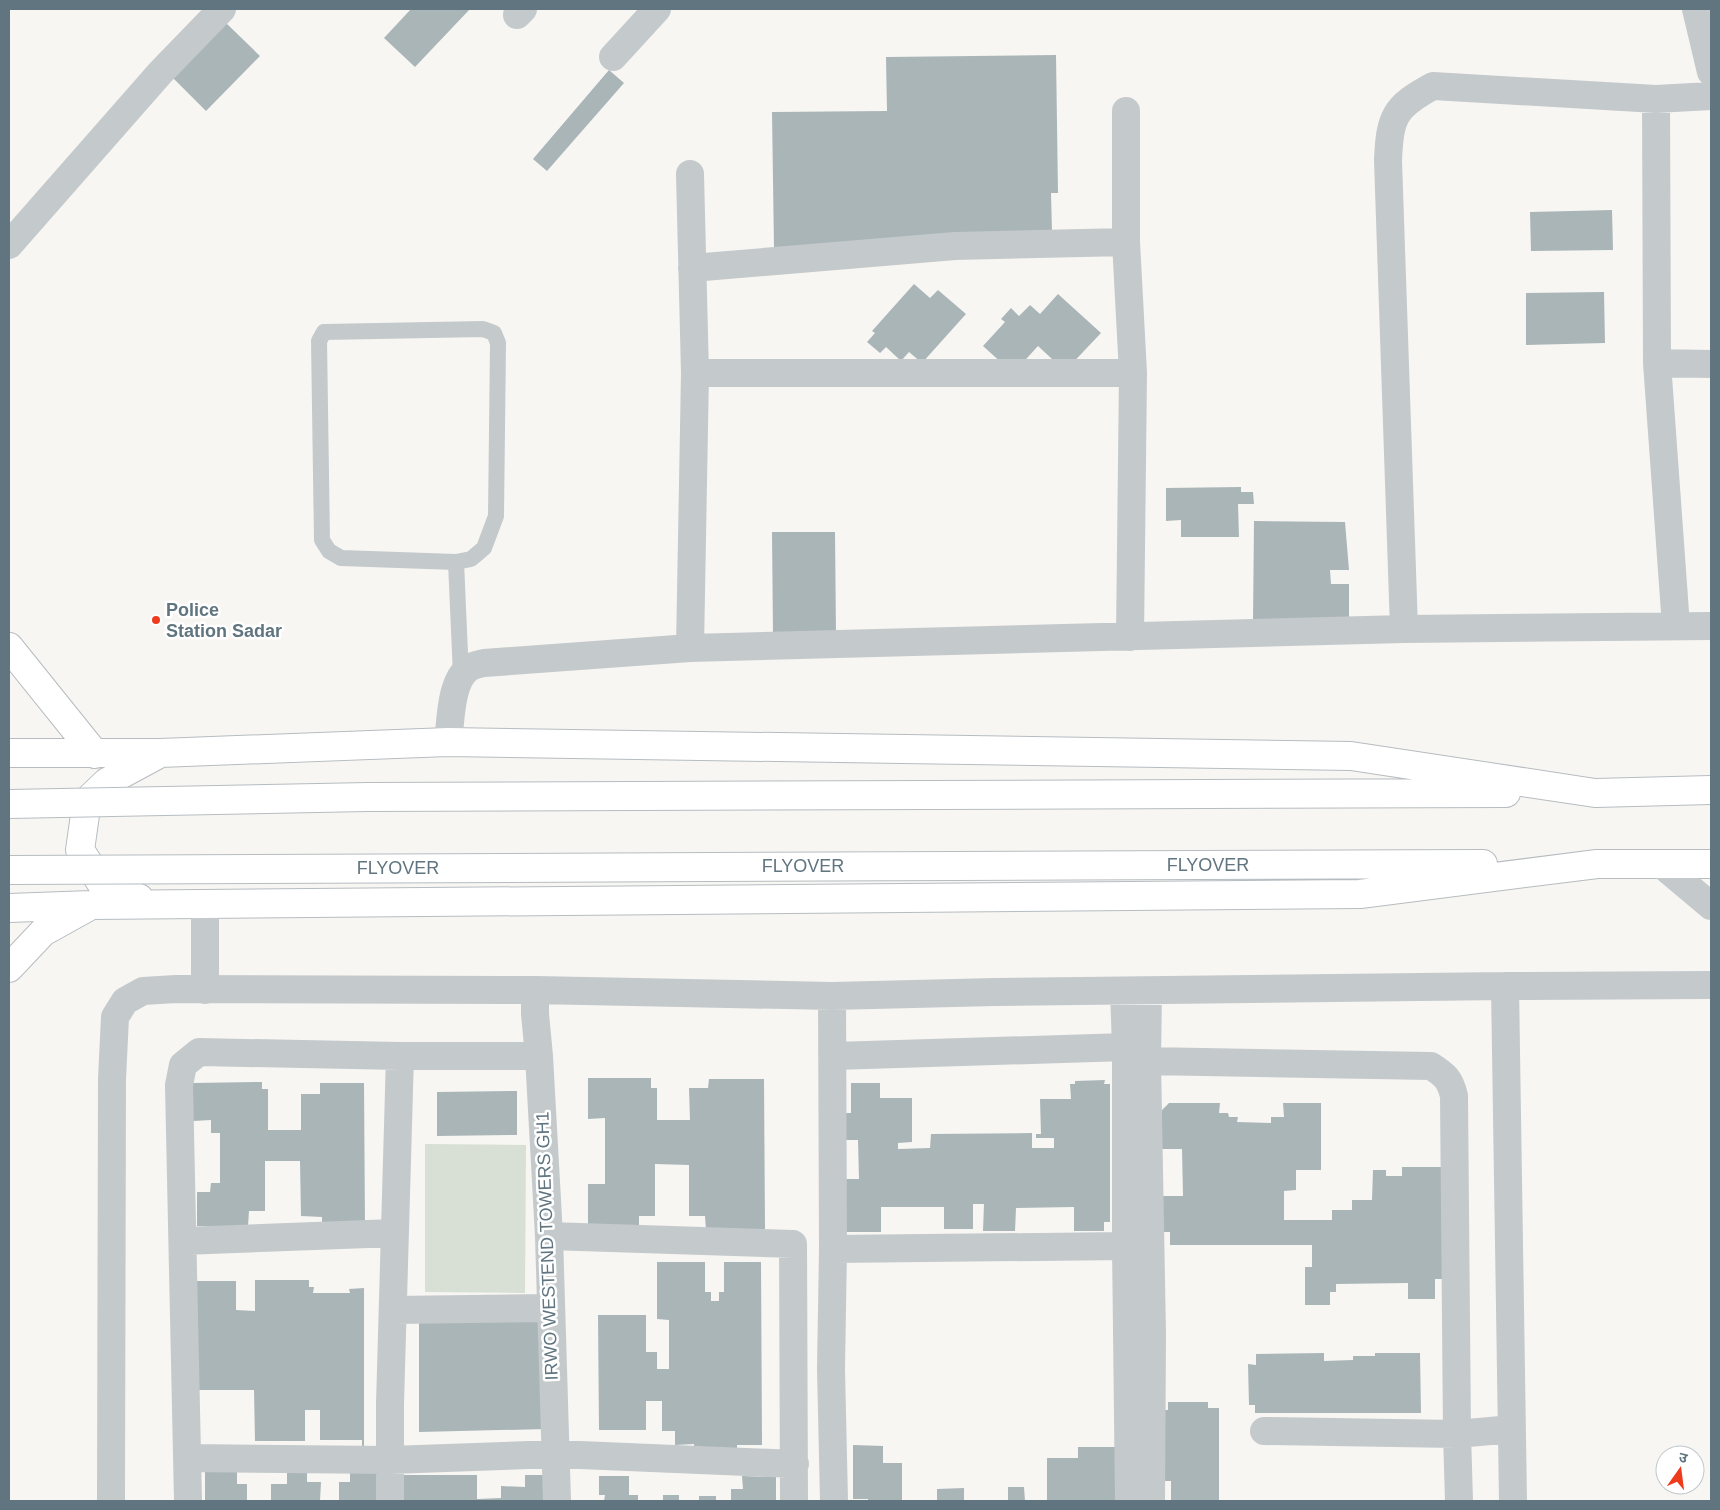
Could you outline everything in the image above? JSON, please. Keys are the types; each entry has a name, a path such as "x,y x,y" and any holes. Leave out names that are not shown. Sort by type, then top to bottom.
{"main road":[{"path":"9,647 95,754"},
{"path":"9,753 160,753 448,742 1350,756 1596,793"},
{"path":"159,905 103,886 80,850 87,802 107,782 160,753"},
{"path":"9,804 368,797 1596,793 1711,790"},
{"path":"9,908 91,905 1360,894 1597,864 1711,864"},
{"name":"FLYOVER","path":"9,870 1597,864"},
{"path":"9,968 43,932 91,905"}],"street":[{"path":"9,245 160,74 222,9"},
{"path":"613,57 657,9"},
{"path":"1696,9 1711,72"},
{"path":"1404,629 1388,160 1389,134 1395,117 1412,98 1434,86 1656,99 1711,96"},
{"path":"1656,99 1657,364 1676,626"},
{"path":"1126,111 1126,242 1133,373 1130,637"},
{"path":"690,174 695,373 690,648"},
{"path":"692,268 955,246 1126,242"},
{"path":"1657,364 1711,364"},
{"path":"695,373 1133,373"},
{"path":"448,742 455,688 461,676 470,667 484,663 690,648 1404,629 1711,626"},
{"path":"1661,864 1711,906"},
{"path":"205,905 205,990"},
{"path":"111,1501 112,1079 115,1017 125,1001 143,991 535,990 832,996 1505,986 1711,985"},
{"path":"1505,986 1513,1501"},
{"name":"IRWO WESTEND TOWERS GH1","path":"535,990 549,1236 557,1501"},
{"path":"1130,1501 1126,1246 1136,1054 1136,991"},
{"path":"832,996 834,1056 831,1368 834,1501"},
{"path":"188,1501 179,1085 182,1065 199,1052 400,1056 539,1056"},
{"path":"1136,1054 1152,1314 1151,1501"},
{"path":"834,1056 1136,1054 1430,1066 1443,1074 1451,1084 1454,1096 1459,1501"},
{"path":"390,1501 400,1056"},
{"path":"183,1240 395,1233"},
{"path":"549,1236 793,1244 794,1501"},
{"path":"833,1250 1126,1246"},
{"path":"393,1310 550,1308"},
{"path":"1264,1431 1457,1434 1512,1430"},
{"path":"188,1458 390,1460 556,1454 795,1464"}],"lane":[{"path":"483,329 494,333 498,343 496,516 484,548 471,559 456,562 342,558 329,551 322,540 319,341 324,332 483,329"},
{"path":"456,562 461,676"}],"shaded area":[{"path":"425,1144 526,1145 525,1293 425,1292"}],"building":[{"path":"411,9 470,9 415,67 384,38"},
{"path":"226,23 260,56 206,111 172,77"},
{"path":"1056,55 1058,193 1051,193 1052,232 938,234 938,247 774,248 772,112 887,111 886,57"},
{"path":"609,70 624,83 547,171 533,159"},
{"path":"1612,210 1613,250 1531,251 1530,212"},
{"path":"914,284 930,298 938,290 966,314 922,363 909,352 901,361 886,347 880,353 867,342 875,333 872,331"},
{"path":"1604,292 1605,343 1526,345 1526,293"},
{"path":"1058,294 1101,333 1065,371 1038,346 1018,368 1004,365 983,346 1005,322 1001,319 1011,308 1019,316 1030,305 1040,314"},
{"path":"1241,487 1241,492 1253,492 1254,504 1238,504 1239,537 1181,537 1181,520 1166,521 1166,488"},
{"path":"1254,521 1345,522 1349,570 1330,570 1331,584 1349,584 1349,617 1253,623"},
{"path":"772,532 835,532 836,636 773,637"},
{"path":"588,1078 651,1078 651,1088 657,1088 657,1120 690,1120 689,1088 708,1088 709,1079 764,1079 765,1229 706,1230 705,1216 689,1216 689,1165 655,1164 655,1216 639,1216 639,1229 588,1229 588,1184 605,1184 605,1118 588,1119"},
{"path":"1105,1080 1104,1084 1110,1084 1110,1222 1104,1222 1104,1231 1074,1231 1074,1207 1016,1208 1015,1231 983,1231 984,1204 973,1204 973,1229 944,1229 944,1207 881,1207 881,1232 842,1232 843,1179 859,1179 858,1140 843,1140 843,1113 851,1113 851,1083 880,1083 880,1098 912,1098 912,1142 898,1143 898,1149 930,1148 931,1134 1032,1133 1032,1148 1054,1148 1054,1138 1036,1138 1036,1134 1041,1134 1040,1099 1071,1099 1070,1084 1075,1084 1075,1081"},
{"path":"262,1082 262,1089 268,1089 268,1130 301,1130 301,1094 320,1094 320,1083 364,1083 365,1227 322,1227 322,1217 301,1216 300,1161 265,1161 265,1211 249,1211 248,1226 197,1226 197,1192 210,1192 211,1183 220,1183 220,1133 211,1133 211,1120 193,1121 193,1083"},
{"path":"517,1091 517,1135 437,1136 437,1092"},
{"path":"1169,1103 1220,1103 1219,1113 1228,1113 1229,1117 1238,1117 1237,1122 1271,1123 1271,1117 1284,1117 1283,1103 1321,1103 1321,1170 1296,1170 1296,1190 1284,1191 1284,1220 1332,1220 1332,1210 1352,1210 1352,1200 1372,1200 1373,1170 1386,1170 1386,1176 1402,1176 1402,1167 1444,1167 1444,1279 1435,1279 1435,1299 1408,1299 1408,1283 1336,1284 1336,1292 1330,1292 1330,1305 1305,1305 1305,1267 1312,1267 1312,1245 1170,1245 1170,1232 1161,1232 1160,1196 1183,1196 1182,1149 1161,1149 1162,1110"},
{"path":"657,1262 705,1262 705,1292 711,1292 711,1301 719,1301 719,1292 724,1292 724,1262 761,1262 762,1445 737,1445 737,1457 695,1457 694,1444 675,1445 675,1431 662,1431 662,1401 646,1401 646,1430 599,1430 598,1315 646,1315 646,1352 657,1352 657,1369 669,1369 669,1320 657,1319"},
{"path":"255,1280 309,1280 309,1287 314,1287 313,1293 350,1293 349,1289 364,1288 364,1447 362,1447 362,1440 320,1440 320,1410 305,1410 305,1441 255,1441 254,1390 192,1390 192,1281 236,1281 236,1310 255,1311"},
{"path":"541,1319 547,1429 419,1432 419,1321"},
{"path":"1324,1353 1324,1361 1353,1360 1353,1356 1375,1356 1375,1353 1420,1353 1421,1413 1255,1413 1255,1405 1249,1405 1248,1364 1256,1365 1256,1354"},
{"path":"1168,1402 1208,1402 1208,1408 1219,1408 1219,1501 1171,1501 1171,1481 1161,1481 1160,1410 1168,1410"},
{"path":"853,1445 883,1446 883,1463 902,1463 902,1501 853,1499"},
{"path":"1078,1447 1116,1447 1116,1501 1047,1500 1047,1458 1078,1458"},
{"path":"205,1470 237,1470 237,1484 247,1484 247,1501 205,1501"},
{"path":"287,1471 307,1471 307,1482 321,1482 320,1501 271,1501 271,1484 287,1484"},
{"path":"350,1471 379,1472 379,1501 339,1501 339,1482 350,1482"},
{"path":"403,1475 477,1475 477,1499 501,1498 501,1486 525,1487 525,1475 548,1475 548,1501 403,1501"},
{"path":"599,1476 629,1476 629,1495 638,1495 638,1501 604,1501 605,1495 599,1495"},
{"path":"742,1476 776,1477 776,1501 731,1501 731,1489 743,1489"},
{"path":"1008,1487 1024,1487 1025,1501 1008,1501"},
{"path":"964,1488 964,1501 937,1501 937,1489"},
{"path":"663,1495 679,1495 679,1501 663,1501"},
{"path":"699,1496 716,1496 716,1501 699,1501"}],"place":[{"name":"Police Station Sadar","path":"156,620"}]}
